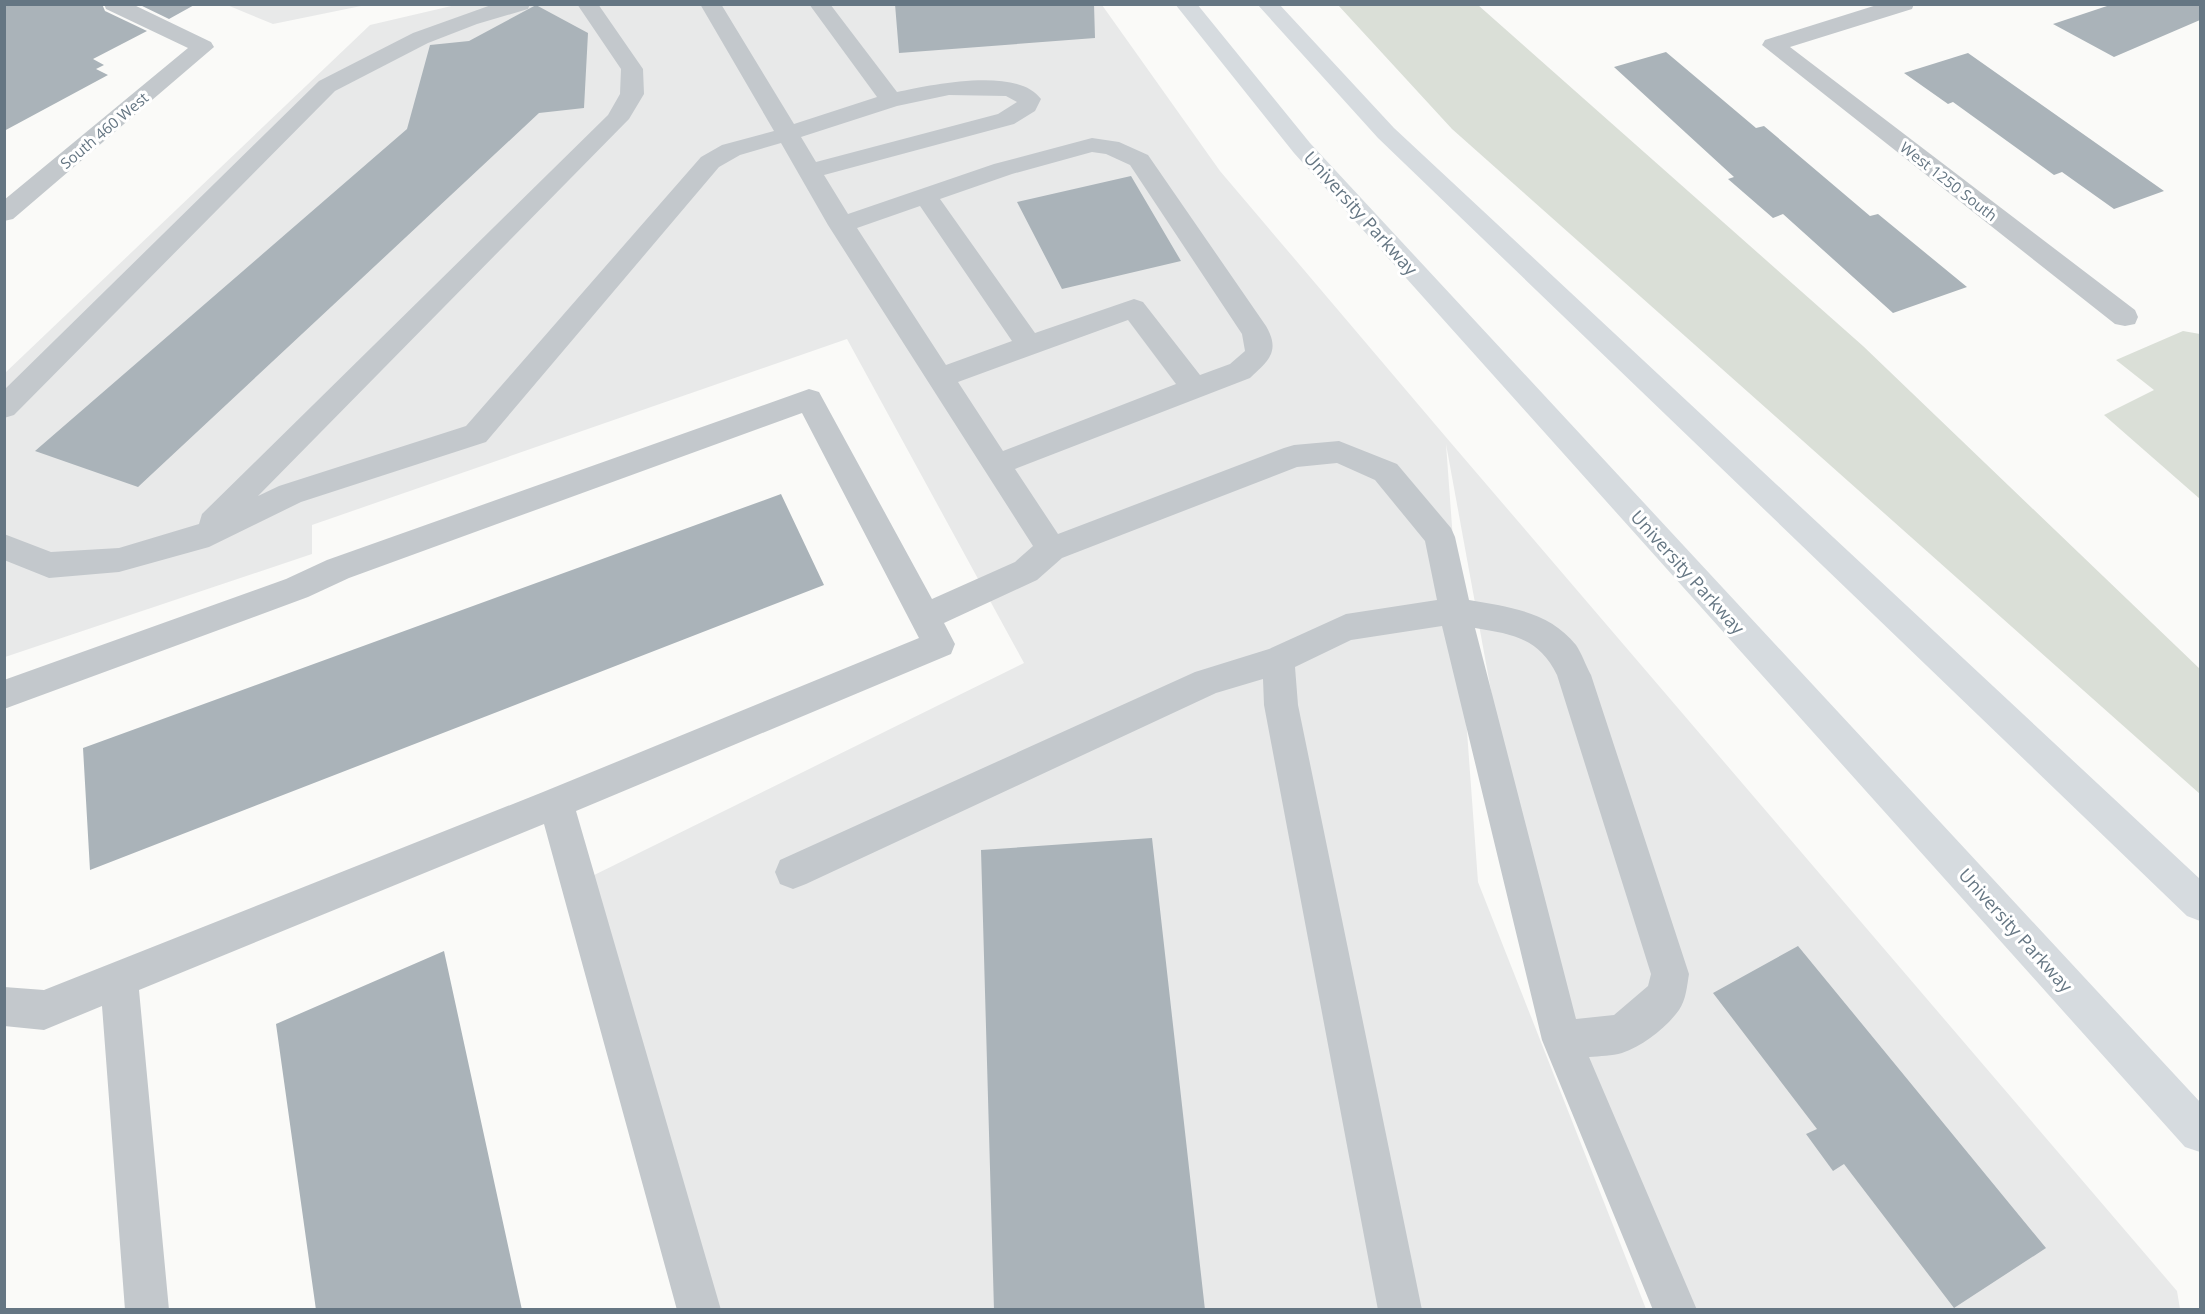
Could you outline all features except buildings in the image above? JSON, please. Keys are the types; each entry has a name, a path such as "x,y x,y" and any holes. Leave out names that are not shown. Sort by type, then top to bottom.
{"main road":[{"name":"University Parkway","path":"1185,4 1302,148 2200,1132"},
{"path":"1267,4 1386,133 2200,903"}],"street":[{"name":"South 460 West","path":"4,213 203,47 114,4"},
{"path":"4,408 327,86 374,58 441,28 520,4"},
{"path":"198,538 617,119 632,94 632,69 587,4"},
{"path":"710,4 841,225 1051,549"},
{"path":"819,4 891,100"},
{"name":"West 1250 South","path":"1904,4 1773,45 2125,317"},
{"path":"4,546 49,565 119,560 198,538 290,494 476,434 710,162 731,150 891,100 949,88 1010,89 1029,99 1027,106 1006,119 810,171"},
{"path":"841,225 1003,169 1092,145 1111,147 1139,160 1256,333 1259,354 1240,371 996,465"},
{"path":"925,196 1029,345"},
{"path":"940,378 1134,308 1195,388"},
{"path":"4,695 297,588 338,569 809,399 939,644 556,803 44,1010 4,1006"},
{"path":"925,617 1026,571 1051,549 1294,456 1339,452 1386,472 1440,537 1455,611 1562,1040 1675,1310"},
{"path":"793,872 1207,682 1278,660 1346,627 1455,611 1518,622 1536,629 1564,655 1574,675 1670,974 1666,996 1641,1020 1620,1034 1562,1040"},
{"path":"1278,660 1281,705 1400,1310"},
{"path":"556,803 699,1310"},
{"path":"118,980 147,1310"}],"shaded area":[{"path":"460,4 1102,5 1220,171 2177,1291 2180,1309 1675,1309 1556,1047 1446,444 1478,882 1646,1309 701,1309 578,883 1024,663 847,339 312,525 312,554 5,657 5,373 370,25"},
{"path":"227,5 366,5 273,24"},
{"path":"1338,5 1478,5 1863,346 2200,669 2200,794 1452,129"},
{"path":"2183,331 2200,334 2200,499 2104,415 2154,390 2116,360"}]}
